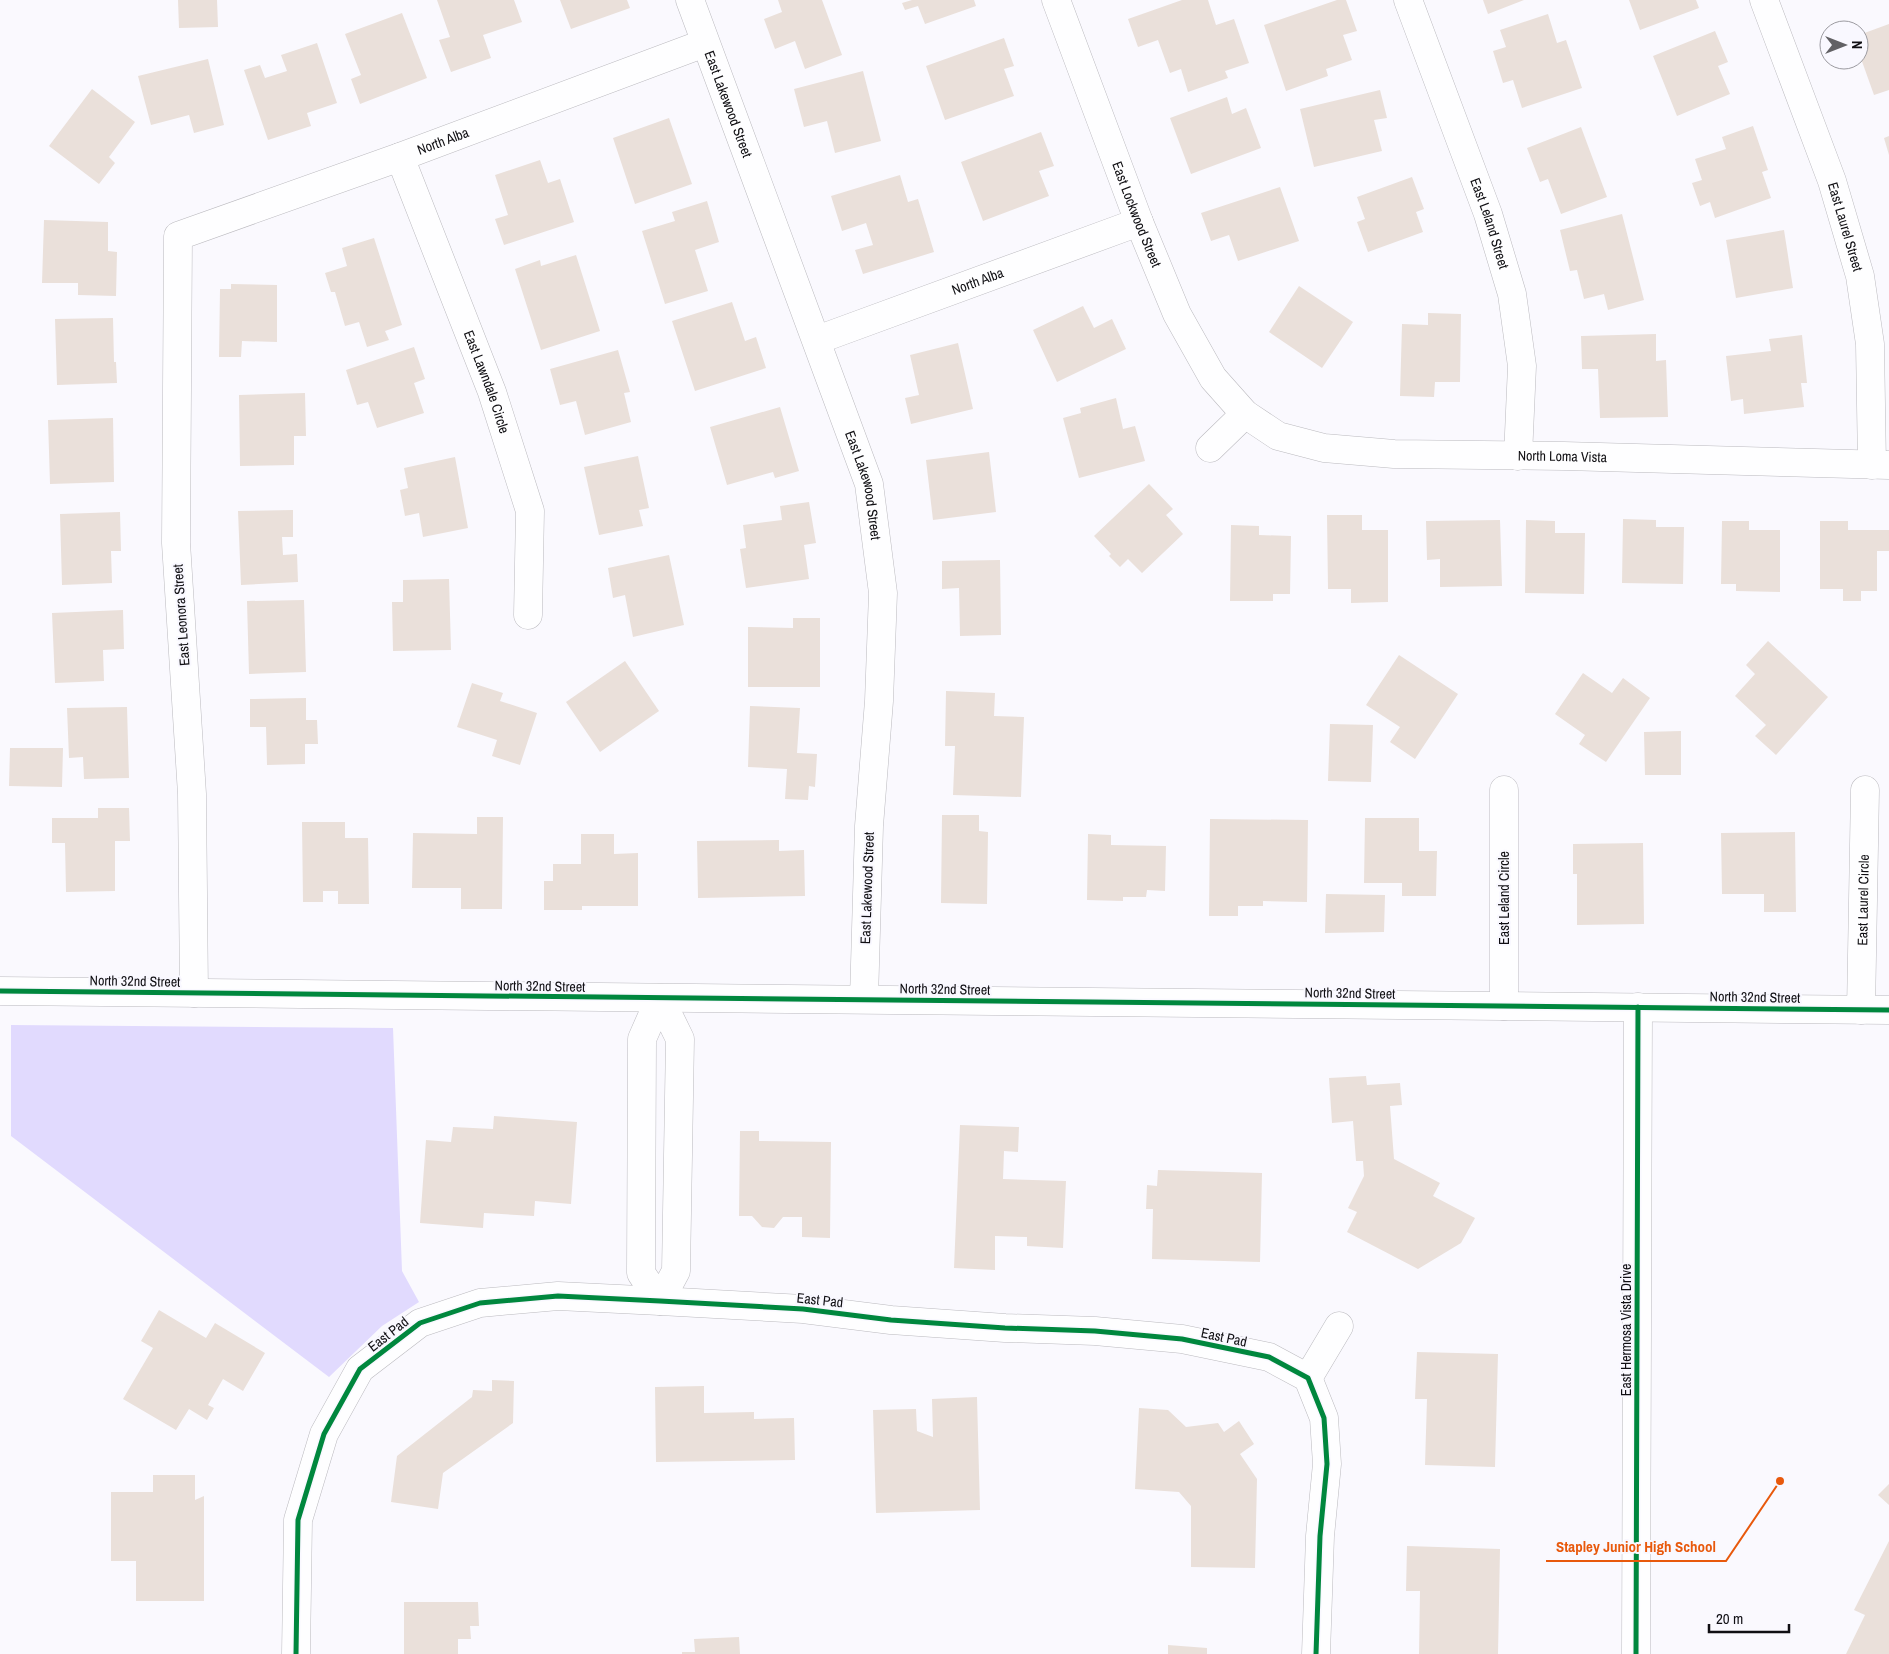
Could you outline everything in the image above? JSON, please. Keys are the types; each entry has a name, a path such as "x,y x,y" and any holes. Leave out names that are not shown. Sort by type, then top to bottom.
{"street":[{"name":"East Lakewood Street","path":"690,0 869,484 883,593 879,701 869,826 864,999"},
{"name":"East Lockwood Street","path":"1056,0 1139,222 1177,314 1213,378 1244,414"},
{"name":"East Leland Street","path":"1408,0 1488,214 1512,294 1522,366 1518,456"},
{"name":"East Laurel Street","path":"1764,0 1832,181 1860,276 1870,344 1880,465"},
{"name":"North Alba","path":"178,236 400,157 705,43"},
{"name":"East Lawndale Circle","path":"400,157 492,392 530,510 528,615"},
{"name":"North Alba","path":"817,340 1139,222"},
{"name":"East Leonora Street","path":"178,236 176,543 192,794 194,994"},
{"name":"North Loma Vista","path":"1244,414 1278,436 1324,448 1394,454 1880,465"},
{"path":"1210,448 1244,414"},
{"name":"East Leland Circle","path":"1504,790 1504,1006"},
{"name":"East Laurel Circle","path":"1861,1010 1865,790"},
{"name":"North 32nd Street","path":"0,991 1889,1010"},
{"path":"660,998 680,1039 676,1271 660,1301 641,1273 642,1040 660,998"},
{"name":"East Hermosa Vista Drive","path":"1636,1654 1638,1006"},
{"name":"East Pad","path":"296,1654 298,1520 324,1434 360,1369 420,1323 480,1303 558,1296 803,1309 891,1320 1005,1328 1094,1331 1182,1340 1269,1357 1308,1378"},
{"path":"1316,1654 1320,1536 1327,1464 1324,1418 1308,1378 1339,1326"}],"shaded area":[{"path":"11,1025 393,1028 402,1271 419,1302 382,1326 329,1377 11,1136"}],"building":[{"path":"178,0 217,0 218,27 179,28"},
{"path":"437,0 514,0 522,22 483,35 491,58 451,72 439,40 450,37"},
{"path":"560,0 627,0 630,8 571,29"},
{"path":"778,0 822,0 842,55 805,69 795,41 775,49 764,19 782,12"},
{"path":"912,0 974,0 976,6 925,24 918,6 905,10 902,3"},
{"path":"1182,0 1208,0 1216,25 1234,19 1249,63 1225,71 1228,78 1188,92 1181,69 1170,73 1158,40 1138,47 1128,19"},
{"path":"1337,0 1346,0 1357,31 1343,35 1352,60 1326,69 1328,76 1286,91 1264,25"},
{"path":"1483,0 1524,0 1488,14"},
{"path":"1629,0 1696,0 1699,8 1640,30"},
{"path":"402,13 427,78 360,104 351,79 361,75 345,34"},
{"path":"1548,14 1557,43 1566,40 1582,88 1522,108 1513,80 1503,83 1493,51 1506,47 1500,30"},
{"path":"1889,24 1889,90 1874,95 1865,70 1869,70 1869,31"},
{"path":"1715,31 1728,62 1718,66 1730,94 1677,116 1653,56"},
{"path":"1004,38 1014,66 1004,69 1014,96 945,120 926,66"},
{"path":"317,43 337,103 307,113 311,126 268,140 244,70 260,65 265,78 287,71 281,55"},
{"path":"208,59 224,125 194,133 189,115 151,125 138,76"},
{"path":"863,71 881,141 835,153 827,121 804,127 794,89"},
{"path":"92,89 135,122 109,157 115,163 99,184 49,146"},
{"path":"1380,90 1387,118 1374,120 1382,151 1314,167 1300,109"},
{"path":"1227,97 1232,114 1246,108 1261,148 1191,174 1170,118"},
{"path":"669,118 692,184 635,204 613,138"},
{"path":"1753,126 1768,170 1762,172 1771,198 1715,218 1710,202 1700,206 1692,183 1702,180 1695,159 1726,149 1722,137"},
{"path":"1581,127 1607,197 1561,214 1548,179 1540,182 1527,148"},
{"path":"1041,132 1054,166 1039,171 1049,196 983,221 961,162"},
{"path":"1889,136 1889,155 1884,138"},
{"path":"540,160 548,183 560,179 574,222 504,245 495,219 508,215 495,175"},
{"path":"900,175 908,202 918,199 934,252 863,274 855,250 873,245 866,223 842,231 831,196"},
{"path":"1412,177 1424,209 1416,212 1423,232 1368,252 1357,222 1365,219 1357,197"},
{"path":"1280,187 1299,241 1238,261 1229,235 1211,241 1201,213"},
{"path":"707,201 719,242 695,250 708,291 665,304 642,231 675,221 672,212"},
{"path":"1622,214 1644,300 1608,310 1604,294 1584,299 1577,270 1570,271 1560,230"},
{"path":"44,220 108,222 108,251 117,252 116,296 78,295 78,283 42,283"},
{"path":"1784,230 1793,288 1736,298 1726,240"},
{"path":"374,238 402,325 385,331 389,340 367,347 359,322 345,326 335,292 331,292 325,273 347,266 342,248"},
{"path":"576,255 600,331 541,350 515,269 540,260 541,266"},
{"path":"231,284 277,285 277,342 242,341 241,357 219,357 220,289 231,289"},
{"path":"1299,286 1353,322 1322,368 1269,332"},
{"path":"732,302 745,341 756,337 766,368 695,391 672,321"},
{"path":"1083,306 1094,328 1112,319 1126,349 1057,382 1033,330"},
{"path":"1428,313 1461,314 1460,382 1435,382 1434,397 1400,396 1402,324 1428,325"},
{"path":"113,318 114,362 116,362 117,383 57,385 55,319"},
{"path":"1656,334 1656,361 1666,360 1668,417 1600,418 1598,369 1582,369 1581,336"},
{"path":"1802,335 1807,383 1801,383 1804,407 1744,414 1743,399 1731,401 1726,356 1771,351 1769,339"},
{"path":"958,343 973,409 911,424 905,398 919,395 910,355"},
{"path":"414,347 425,379 414,383 424,413 377,428 368,402 357,405 346,370"},
{"path":"618,350 630,392 624,393 631,422 585,435 576,401 560,405 550,369"},
{"path":"305,393 306,436 294,436 294,465 240,466 239,395"},
{"path":"1116,398 1123,429 1135,426 1145,461 1079,478 1063,418 1081,413 1080,408"},
{"path":"780,407 799,471 775,478 773,472 727,485 710,427"},
{"path":"113,418 114,482 50,484 48,420"},
{"path":"989,452 996,512 933,520 926,460"},
{"path":"638,456 649,508 639,510 643,526 599,535 584,467"},
{"path":"455,457 468,528 423,537 419,513 405,516 400,490 408,488 404,468"},
{"path":"1149,484 1173,509 1166,515 1183,534 1142,573 1128,559 1120,567 1094,536"},
{"path":"809,502 816,543 804,545 809,579 746,588 740,549 746,548 743,525 782,520 780,506"},
{"path":"293,510 293,537 282,537 283,555 297,554 298,582 241,585 238,511"},
{"path":"120,512 121,551 111,551 112,583 62,585 60,514"},
{"path":"1327,515 1362,515 1362,530 1388,530 1388,602 1351,603 1351,589 1328,589"},
{"path":"1623,519 1656,520 1656,527 1684,527 1683,584 1622,583"},
{"path":"1500,520 1502,586 1440,587 1440,559 1427,560 1426,521"},
{"path":"1526,520 1555,521 1555,533 1585,533 1584,594 1525,593"},
{"path":"1722,521 1749,521 1749,530 1780,530 1780,592 1736,591 1736,584 1721,584"},
{"path":"1820,521 1848,521 1848,530 1889,530 1889,551 1877,551 1877,591 1861,591 1861,601 1843,601 1843,589 1820,589"},
{"path":"1231,525 1259,526 1259,535 1291,536 1290,594 1273,594 1273,601 1230,601"},
{"path":"669,555 684,625 633,637 625,595 613,598 608,568"},
{"path":"1000,560 1001,635 960,636 959,588 942,589 942,561"},
{"path":"449,579 451,650 393,651 392,602 403,602 403,580"},
{"path":"304,600 306,672 249,674 247,601"},
{"path":"123,610 124,649 103,650 104,681 55,683 52,613"},
{"path":"793,618 820,618 820,687 748,687 748,627 793,628"},
{"path":"1768,641 1828,697 1776,755 1755,736 1766,725 1735,696 1755,674 1746,665"},
{"path":"1399,655 1458,694 1415,759 1390,742 1400,727 1366,705"},
{"path":"625,661 659,711 600,752 566,702"},
{"path":"1583,673 1612,693 1623,678 1650,698 1606,762 1579,744 1585,735 1555,714"},
{"path":"472,683 503,693 500,701 537,713 520,765 492,756 497,740 457,727"},
{"path":"946,691 995,693 994,716 1024,717 1021,797 953,795 955,746 945,746"},
{"path":"306,698 306,720 317,720 318,744 305,744 305,764 267,765 266,727 250,727 250,699"},
{"path":"750,706 800,708 797,753 817,754 815,787 809,786 808,800 785,799 787,769 748,767"},
{"path":"127,707 129,778 84,779 83,757 69,758 67,708"},
{"path":"1330,724 1373,725 1371,782 1328,781"},
{"path":"1681,731 1681,775 1645,775 1644,732"},
{"path":"10,748 63,748 62,787 9,786"},
{"path":"98,808 129,808 130,841 115,841 115,891 66,892 65,843 52,843 52,818 98,818"},
{"path":"942,815 979,815 979,831 988,832 987,904 941,903"},
{"path":"477,817 503,817 502,909 461,909 461,888 412,888 413,833 477,834"},
{"path":"1365,818 1419,818 1419,851 1437,851 1436,896 1402,896 1402,883 1364,883"},
{"path":"1210,819 1308,820 1307,902 1263,901 1263,906 1238,906 1238,916 1209,916"},
{"path":"302,822 345,822 345,838 368,838 369,904 338,904 338,891 323,891 323,902 303,902"},
{"path":"1795,832 1796,912 1764,912 1764,894 1722,894 1721,833"},
{"path":"581,834 614,834 614,854 638,853 638,906 582,906 582,910 544,910 544,881 553,881 553,864 581,864"},
{"path":"1088,834 1111,835 1111,845 1166,846 1165,891 1147,890 1146,897 1123,897 1123,901 1087,900"},
{"path":"779,840 779,851 804,850 805,896 698,898 697,841"},
{"path":"1643,843 1644,924 1577,925 1577,874 1573,874 1573,844"},
{"path":"1326,894 1385,895 1384,932 1325,933"},
{"path":"1366,1076 1367,1085 1400,1083 1402,1105 1390,1106 1394,1159 1440,1183 1433,1196 1475,1218 1461,1243 1418,1269 1347,1232 1357,1212 1348,1208 1364,1176 1363,1161 1356,1161 1353,1121 1332,1123 1329,1078"},
{"path":"494,1116 577,1122 571,1204 535,1201 534,1216 484,1213 483,1228 420,1223 426,1140 451,1142 453,1127 493,1129"},
{"path":"960,1125 1019,1127 1018,1152 1004,1151 1003,1179 1066,1181 1063,1248 1027,1246 1027,1237 995,1236 995,1270 954,1268"},
{"path":"740,1131 759,1131 759,1141 831,1142 830,1238 802,1237 802,1217 783,1217 774,1228 762,1227 752,1216 739,1216"},
{"path":"1158,1170 1262,1173 1260,1262 1152,1259 1153,1209 1146,1209 1147,1185 1157,1186"},
{"path":"159,1310 206,1338 215,1323 265,1353 243,1391 223,1379 208,1405 214,1408 207,1420 189,1409 176,1430 123,1399 153,1348 141,1341"},
{"path":"1417,1352 1498,1354 1495,1467 1425,1465 1427,1399 1415,1399"},
{"path":"492,1380 514,1381 513,1423 443,1473 438,1509 391,1502 397,1456 472,1397 473,1390 492,1391"},
{"path":"704,1386 704,1413 754,1412 754,1419 794,1418 795,1460 656,1462 655,1387"},
{"path":"977,1397 980,1510 876,1513 873,1410 916,1409 917,1431 933,1437 932,1399"},
{"path":"1139,1408 1168,1410 1186,1427 1218,1423 1224,1432 1239,1421 1254,1444 1240,1454 1257,1479 1255,1568 1191,1567 1191,1506 1179,1492 1135,1489"},
{"path":"153,1475 195,1475 195,1500 204,1496 204,1601 136,1601 136,1561 111,1561 111,1492 153,1492"},
{"path":"1889,1484 1889,1505 1878,1495"},
{"path":"1889,1541 1889,1654 1846,1654 1865,1615 1854,1610"},
{"path":"1407,1546 1500,1549 1498,1654 1419,1654 1420,1591 1406,1591"},
{"path":"404,1602 478,1602 479,1626 470,1626 471,1639 458,1639 458,1654 404,1654"},
{"path":"739,1637 740,1654 682,1654 682,1652 695,1652 694,1639"},
{"path":"1168,1645 1207,1648 1207,1654 1168,1654"}],"cycle path":[{"path":"0,991 1889,1010"},
{"path":"1636,1654 1638,1007"},
{"path":"296,1654 298,1520 324,1434 360,1369 420,1323 480,1303 558,1296 803,1309 891,1320 1005,1328 1095,1331 1182,1339 1269,1357 1308,1378 1324,1418 1327,1464 1320,1536 1316,1654"}],"place":[{"name":"Stapley Junior High School","path":"1780,1481"}]}
